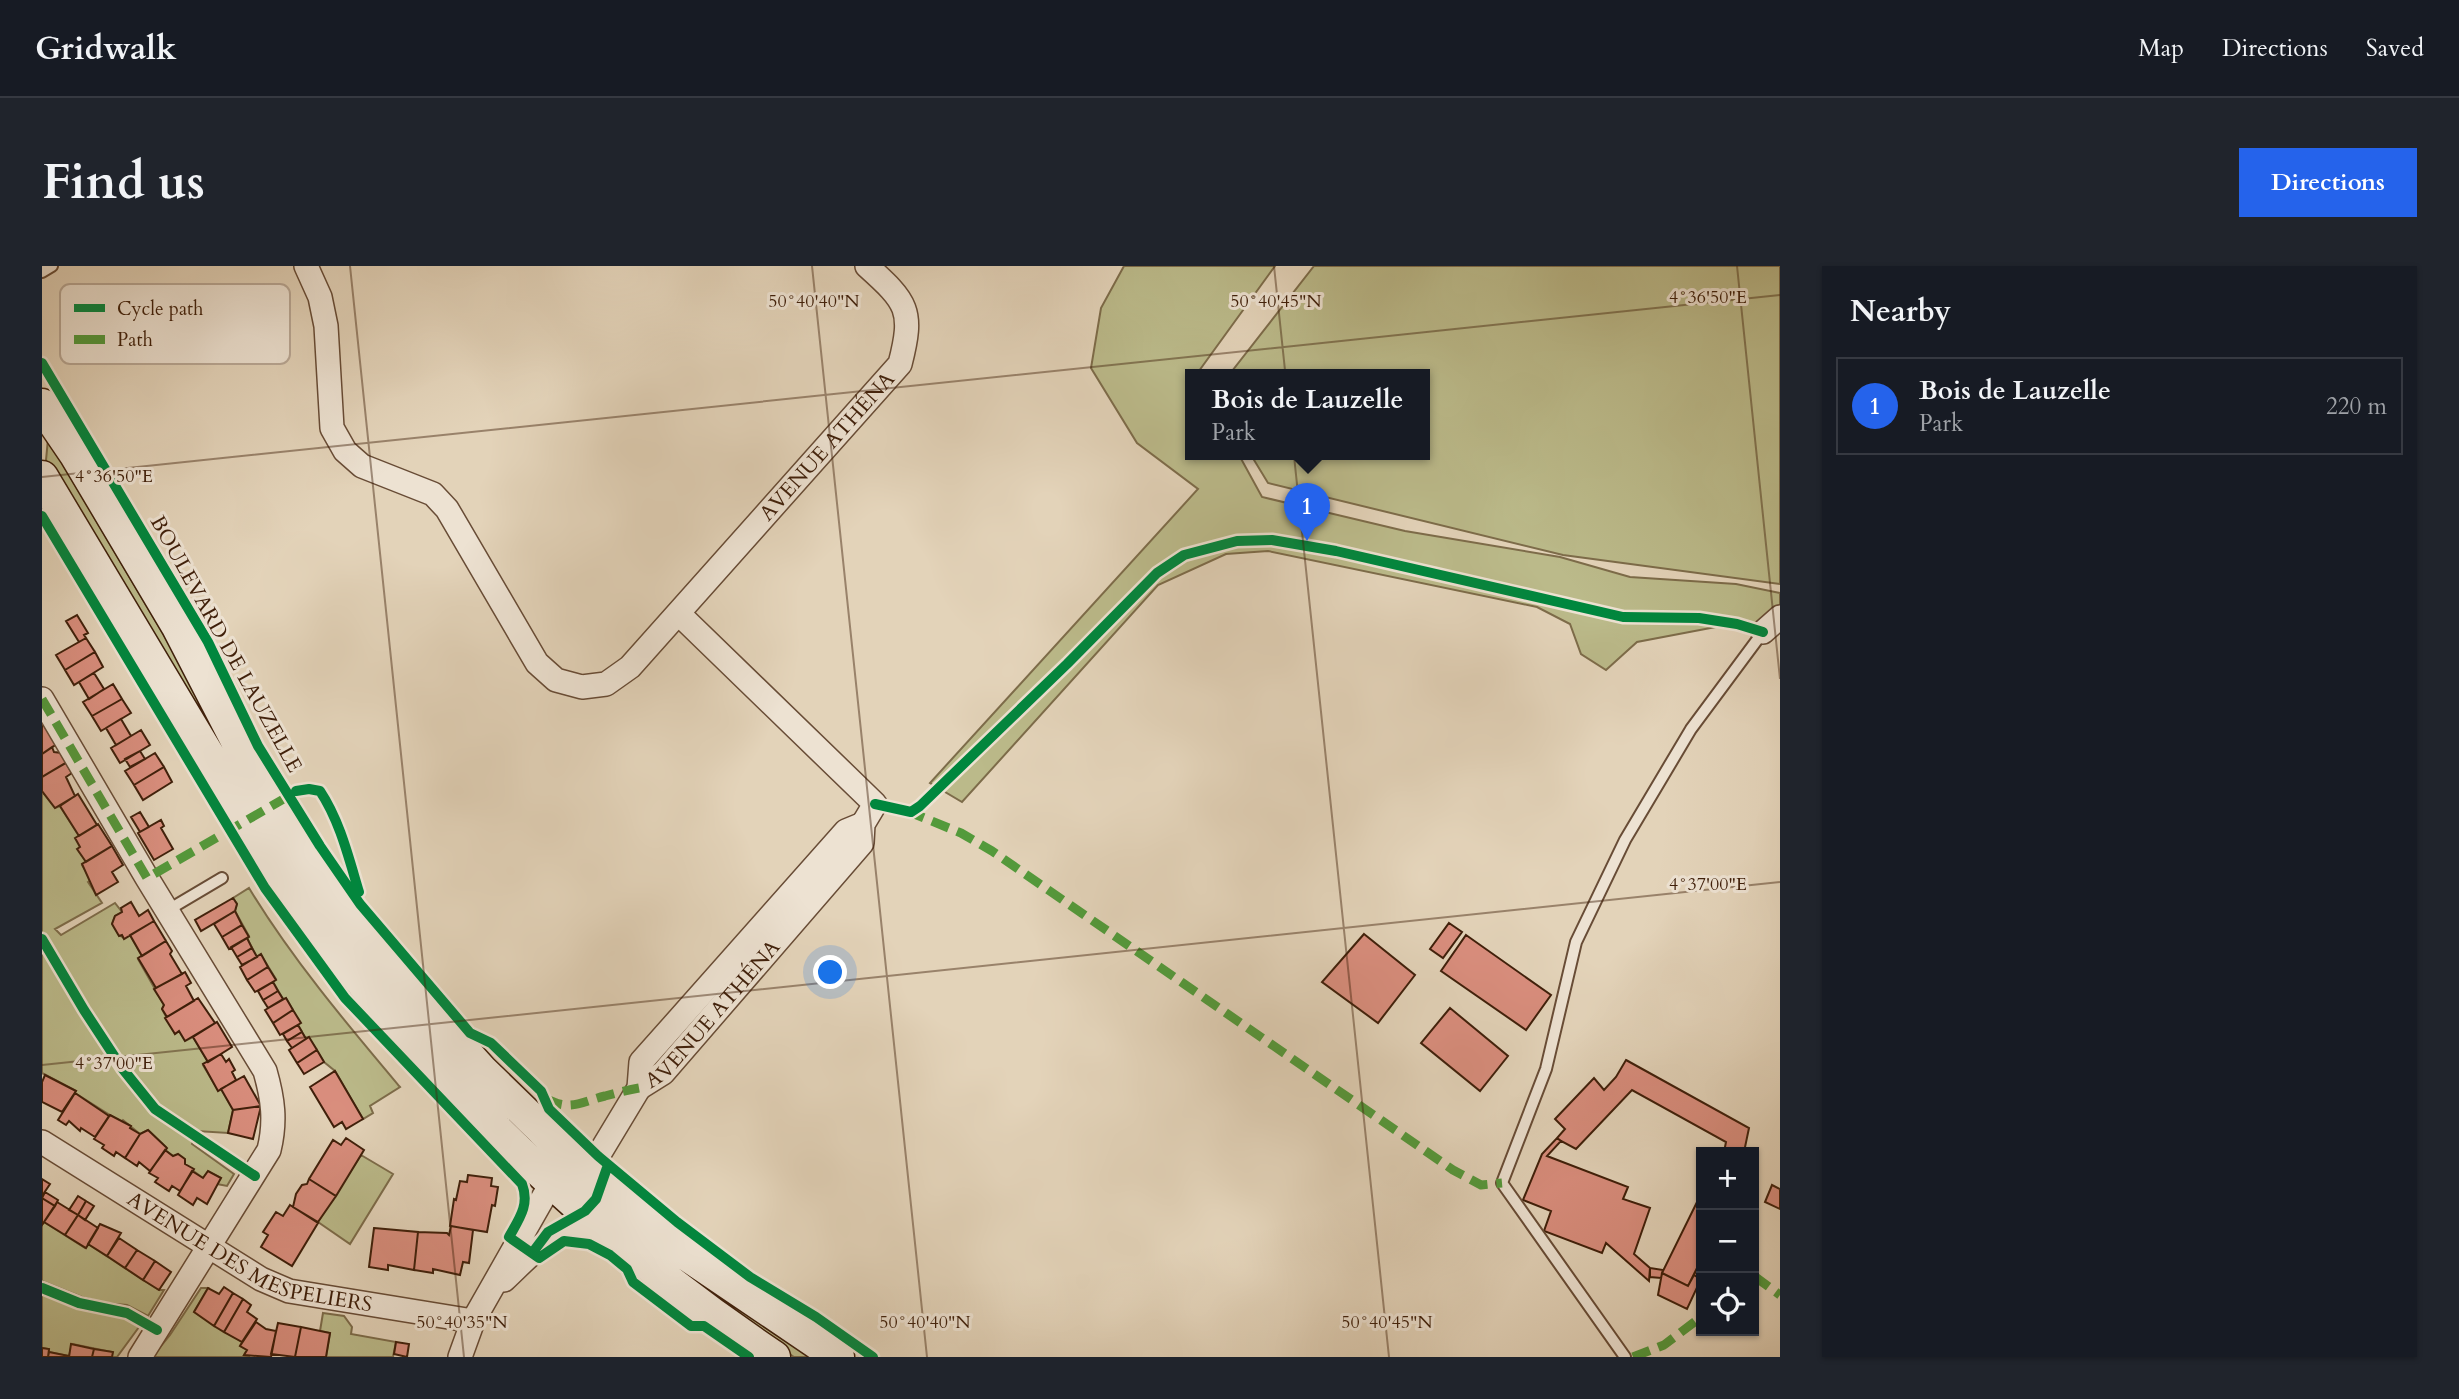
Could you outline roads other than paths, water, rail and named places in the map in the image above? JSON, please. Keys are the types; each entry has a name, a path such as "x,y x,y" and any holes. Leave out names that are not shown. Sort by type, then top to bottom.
{"main road":[{"name":"BOULEVARD DE LAUZELLE","path":"44,405 177,625 251,768 314,870 419,1004 481,1070 593,1177 677,1248 838,1357"},
{"path":"42,477 261,843 294,894 352,972 426,1056 552,1182 722,1322 774,1357"},
{"path":"552,1182 593,1177"}],"street":[{"name":"AVENUE ATHÉNA","path":"306,266 320,297 326,326 332,428 345,451 362,466 433,494 447,509 537,663 556,680 582,687 606,684 631,667 900,364 907,335 905,312 896,292 867,266"},
{"name":"AVENUE ATHÉNA","path":"593,1177 598,1156 639,1088 663,1073 862,843 863,824 874,804 679,614"},
{"path":"42,699 265,1071 273,1100 275,1129 270,1150 140,1357"},
{"name":"AVENUE DES MESPELIERS","path":"42,1142 251,1273 289,1291 474,1321"},
{"path":"460,1357 474,1321 552,1182"},
{"path":"491,1292 533,1252 561,1233 572,1230 609,1231"}],"lane":[{"path":"42,272 52,266"},
{"path":"1625,1357 1502,1183 1546,1069 1576,942 1625,840 1691,729 1771,624"},
{"path":"168,910 222,878"}],"place":[{"name":"Bois de Lauzelle","path":"1307,541"}]}
